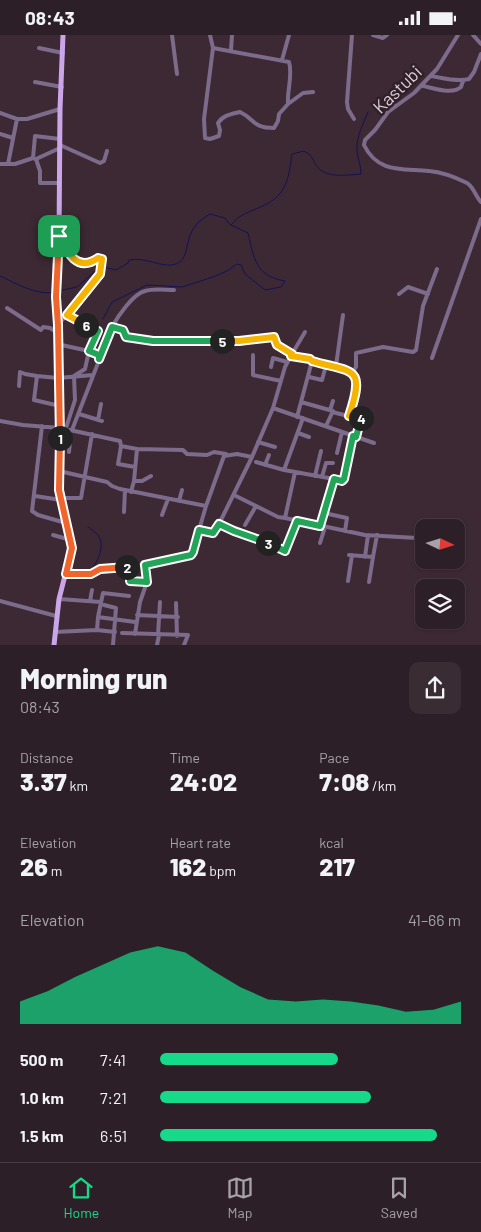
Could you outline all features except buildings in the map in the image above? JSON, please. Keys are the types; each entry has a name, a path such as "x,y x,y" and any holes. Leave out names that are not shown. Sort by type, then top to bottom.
{"main road":[{"path":"54,645 59,599 72,553 71,540 66,523 65,499 59,487 59,471 66,430 60,406 58,378 56,281 59,236 60,109 64,35"}],"street":[{"path":"172,35 177,75"},
{"path":"210,35 214,48 204,119 205,138 210,139 219,136 218,123 220,120 240,112 254,123 274,128 279,114 288,103 303,93 313,92"},
{"path":"231,51 232,35"},
{"path":"282,60 289,35"},
{"path":"352,35 347,103 354,119"},
{"path":"373,35 382,38 386,35"},
{"name":"Kastubi","path":"458,35 449,52 423,86 415,95 388,112 364,142 366,150 381,163 400,170 431,171 466,183 470,185 481,202"},
{"path":"473,35 481,44"},
{"path":"39,48 63,53"},
{"path":"214,48 289,62 288,103"},
{"path":"431,76 463,81 471,78 481,54"},
{"path":"423,86 456,91 462,87 463,81"},
{"path":"35,82 62,87"},
{"path":"386,99 396,106"},
{"path":"0,113 17,119 27,119 60,109"},
{"path":"8,164 17,119"},
{"path":"0,134 13,138"},
{"path":"60,139 35,136 35,159 40,171 40,183 60,183"},
{"path":"0,164 15,165 35,159 60,147 100,163 104,161 107,151"},
{"path":"432,358 481,219"},
{"path":"57,322 67,315 99,276 102,268 101,259 98,258 89,264 77,261 65,251 59,236"},
{"path":"352,373 356,365 356,353 383,347 414,351 419,334 422,311 437,269"},
{"path":"399,294 408,287 428,294"},
{"path":"66,430 79,414 99,359 118,316 143,291 174,290"},
{"path":"7,308 41,329 43,327 50,328 58,333"},
{"path":"67,315 98,331"},
{"path":"336,366 343,315"},
{"path":"75,376 85,369 101,325"},
{"path":"112,327 123,330 126,337 153,341 239,341 274,337 277,345 292,355 336,366 352,373 358,388 349,416"},
{"path":"199,530 213,533 219,524 252,457 273,408 287,362 306,332"},
{"path":"57,344 90,351 99,355 99,359"},
{"path":"253,355 253,375 281,381"},
{"path":"271,367 273,358 287,362"},
{"path":"297,417 312,361"},
{"path":"309,377 322,380 325,369 330,365"},
{"path":"19,386 20,372 58,378 93,375"},
{"path":"37,376 34,400 60,406"},
{"path":"69,452 70,442 66,430 75,400 75,376"},
{"path":"326,426 332,410 332,401"},
{"path":"301,402 369,421"},
{"path":"79,414 100,420 101,404"},
{"path":"273,408 374,443"},
{"path":"284,470 303,418"},
{"path":"256,462 284,470 342,481 362,419"},
{"path":"0,421 42,426 121,441 118,464 135,467"},
{"path":"42,426 32,511 38,515 66,523"},
{"path":"337,453 342,432"},
{"path":"298,433 309,437"},
{"path":"35,496 65,499 81,498 92,435"},
{"path":"258,443 275,447"},
{"path":"120,446 137,449 183,450 187,454 207,455 214,452 252,457"},
{"path":"131,492 137,449"},
{"path":"315,475 321,451"},
{"path":"66,574 91,574 100,569 145,565 191,555 206,506 226,454"},
{"path":"265,465 269,455"},
{"path":"322,477 326,463 333,463"},
{"path":"59,471 108,482 116,488 125,491 206,506"},
{"path":"285,519 295,472"},
{"path":"134,481 142,481 151,476"},
{"path":"320,543 324,513 334,479"},
{"path":"179,501 182,490"},
{"path":"124,512 125,491"},
{"path":"234,495 285,519 368,535 415,538"},
{"path":"162,515 168,499"},
{"path":"245,525 256,506"},
{"path":"324,513 347,518 345,531"},
{"path":"219,524 267,542 284,551 297,521"},
{"path":"53,535 71,540"},
{"path":"365,557 368,535"},
{"path":"370,582 377,535"},
{"path":"348,581 351,555 373,557"},
{"path":"135,634 135,622 147,582 145,565"},
{"path":"130,567 130,581 147,582"},
{"path":"90,601 92,590"},
{"path":"97,630 104,592 129,596"},
{"path":"59,599 90,601 116,607 113,645"},
{"path":"0,601 56,616"},
{"path":"157,645 160,602"},
{"path":"176,603 178,617 177,636"},
{"path":"137,615 178,617"},
{"path":"98,617 135,622"},
{"path":"55,632 115,631"},
{"path":"122,633 188,635 184,645"}],"waterway":[{"path":"103,319 112,302 147,285 182,287 213,277 237,264 241,265 245,274 265,290 281,287 285,281 267,275 258,265 254,258 248,233 231,225 240,217 266,204 280,194 287,181 292,154 304,151 320,169 330,174 361,174 357,146 360,131 368,112"},
{"path":"103,267 116,270 128,263 129,260 135,259 165,265 176,264 183,259 189,237 197,224 204,218 210,214 225,218 230,225"},
{"path":"58,291 77,287 99,268"},
{"path":"0,276 33,291 55,292"},
{"path":"88,527 98,535 101,545 95,565 89,573"}],"route":[{"path":"59,236 65,251 77,261 89,264 98,258 102,259 100,274 67,315 98,331 89,351 98,353 99,359 112,327 123,330 126,337 153,341 239,341 274,337 277,345 292,354 291,356 343,368 352,373 358,388 349,416 362,419 356,437 353,436 344,479 342,481 334,479 320,526 297,521 285,551 267,542 219,524 213,533 199,530 191,555 145,565 147,582 130,581 130,567 100,569 91,574 66,574 72,555 72,548 59,487 60,431 56,281 59,236"}]}
